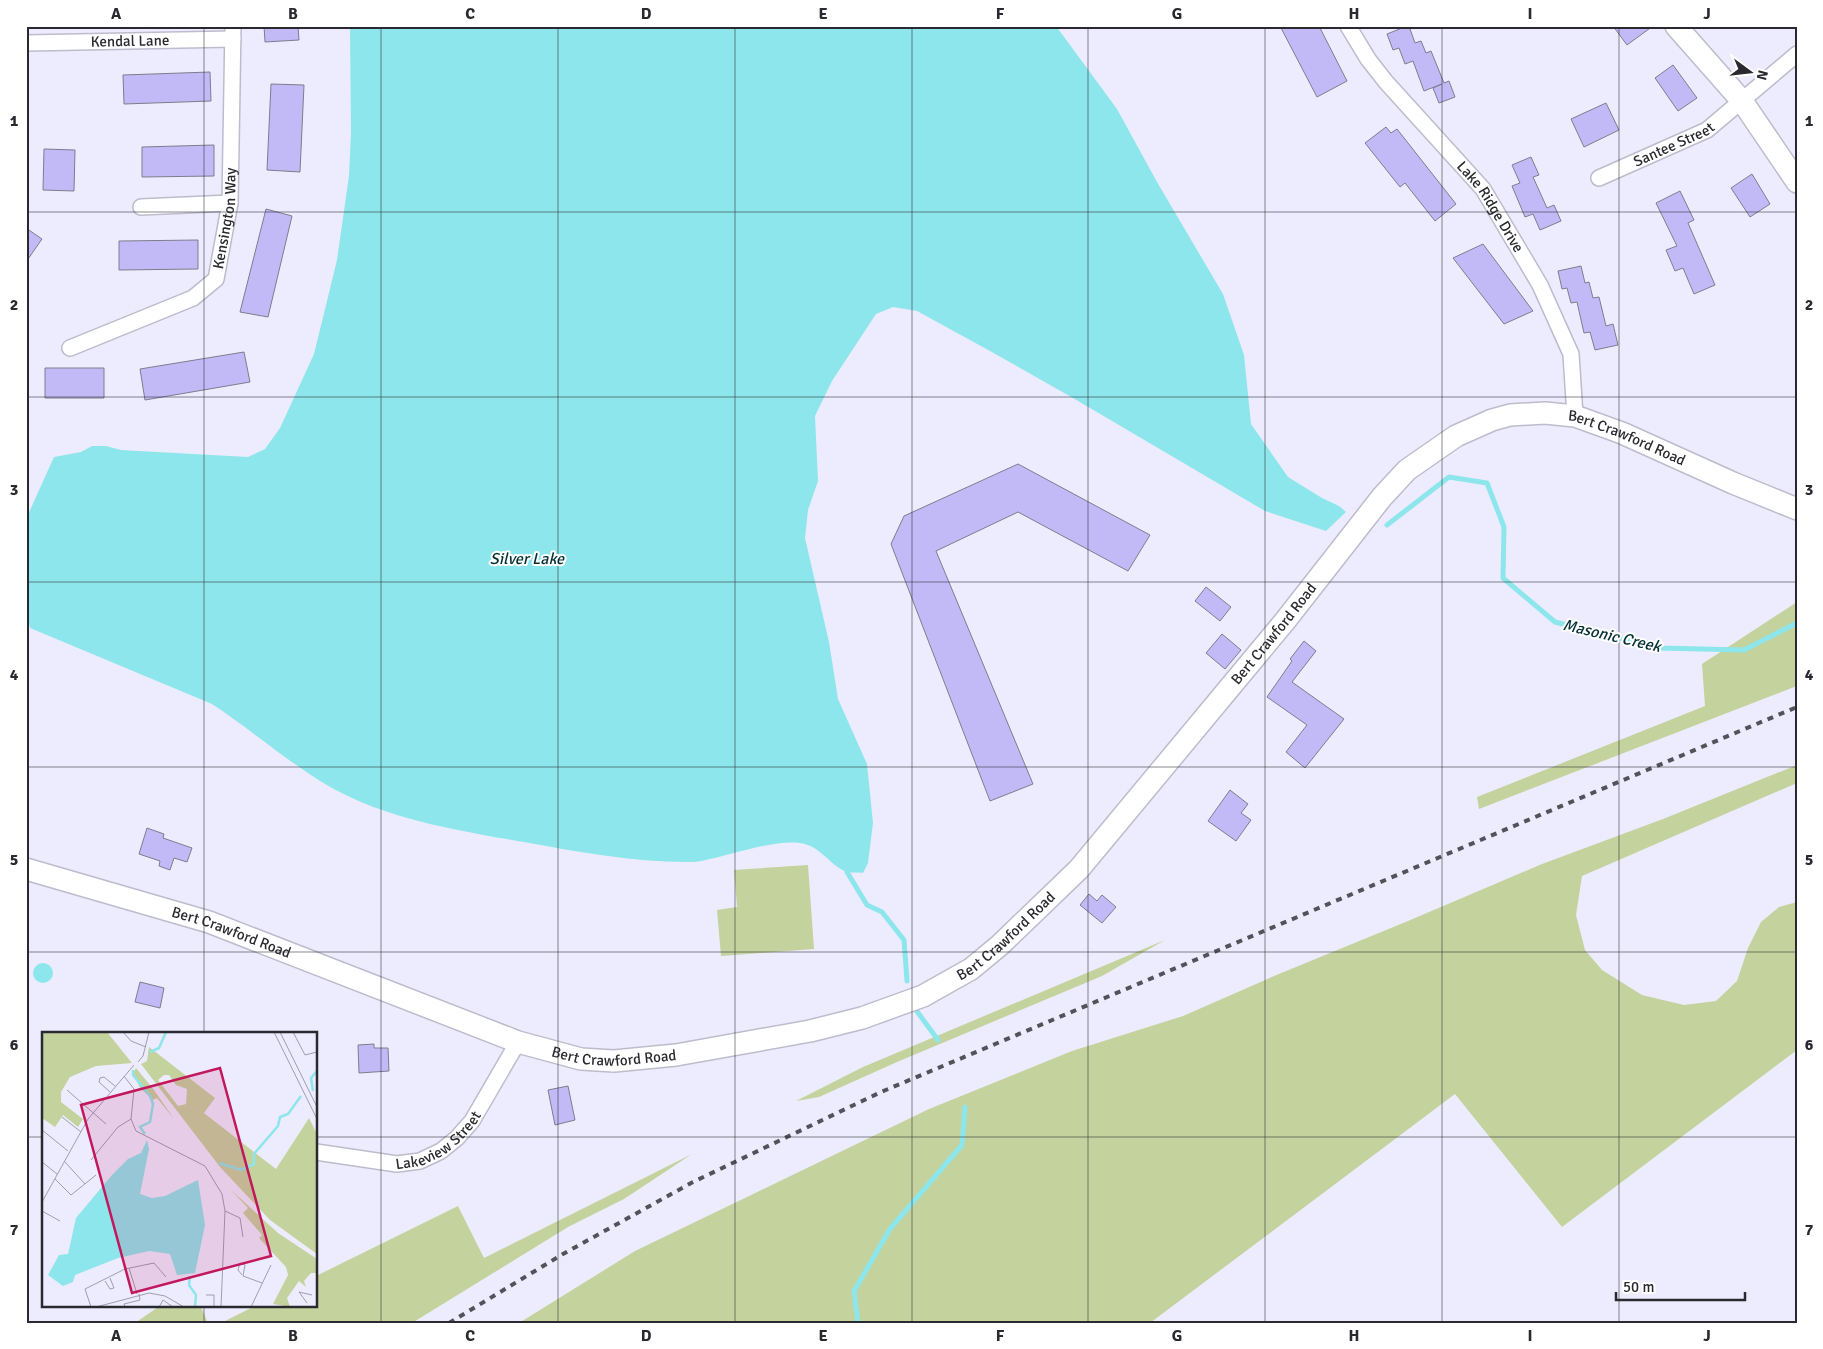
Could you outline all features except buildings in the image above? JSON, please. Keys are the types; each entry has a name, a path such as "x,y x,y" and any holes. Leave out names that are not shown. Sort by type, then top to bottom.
{"street":[{"name":"Lake Ridge Drive","path":"1348,26 1368,59 1386,82 1483,189 1540,285 1571,354 1575,416"},
{"path":"1676,26 1742,101 1797,182"},
{"name":"Kendal Lane","path":"26,43 233,32"},
{"name":"Kensington Way","path":"70,348 193,298 216,279 230,203 233,32"},
{"name":"Santee Street","path":"1599,178 1707,130 1797,54"},
{"path":"141,207 230,203"},
{"name":"Bert Crawford Road","path":"26,869 209,922 518,1042 581,1058 614,1061 676,1055 810,1031 862,1018 923,996 971,969 1000,945 1079,869 1285,621 1382,497 1407,470 1456,436 1492,420 1510,415 1545,412 1575,416 1622,433 1733,483 1797,509"},
{"name":"Lakeview Street","path":"318,1152 397,1164 420,1162 441,1151 457,1138 472,1121 518,1042"}],"shaded area":[{"path":"1797,602 1797,686 1479,809 1477,797 1705,706 1702,664"},
{"path":"1797,765 1797,783 1582,876 1576,915 1585,950 1602,970 1642,995 1684,1005 1716,1001 1737,981 1748,948 1761,922 1779,907 1797,902 1797,1050 1562,1227 1455,1094 1150,1323 519,1323 635,1251 929,1109 1072,1051 1183,1016 1542,864 1663,819"},
{"path":"808,865 814,949 721,956 717,910 737,907 734,870"},
{"path":"1165,940 1102,976 897,1062 819,1097 796,1101 863,1067"},
{"path":"692,1154 624,1199 568,1227 412,1323 221,1323 255,1306 318,1306 318,1275 458,1206 484,1258"},
{"path":"160,1306 200,1306 208,1323 135,1323"}],"water":[{"name":"Silver Lake","path":"350,26 1056,26 1117,109 1157,182 1223,294 1244,355 1251,424 1288,477 1339,506 1346,512 1326,531 1265,511 990,351 917,311 893,307 876,314 832,381 815,416 818,481 808,510 805,538 829,642 838,699 867,764 873,823 868,863 863,873 842,869 814,848 800,843 769,845 696,862 630,859 450,829 401,816 354,799 301,769 212,704 30,628 26,610 26,519 54,457 81,452 92,446 106,446 121,450 248,457 265,449 280,428 314,354 337,260 349,176 351,133"},
{"path":"43,963 50,966 53,973 50,980 43,983 36,980 33,973 36,966"}],"waterway":[{"name":"Masonic Creek","path":"1387,525 1449,477 1487,483 1504,527 1503,578 1555,622 1659,648 1744,650 1797,623"},
{"path":"847,872 867,905 882,912 904,940 907,981"},
{"path":"916,1010 938,1040"},
{"path":"858,1323 854,1291 890,1229 962,1145 965,1107"}],"railway":[{"path":"449,1323 563,1254 693,1182 881,1092 1797,707"}]}
